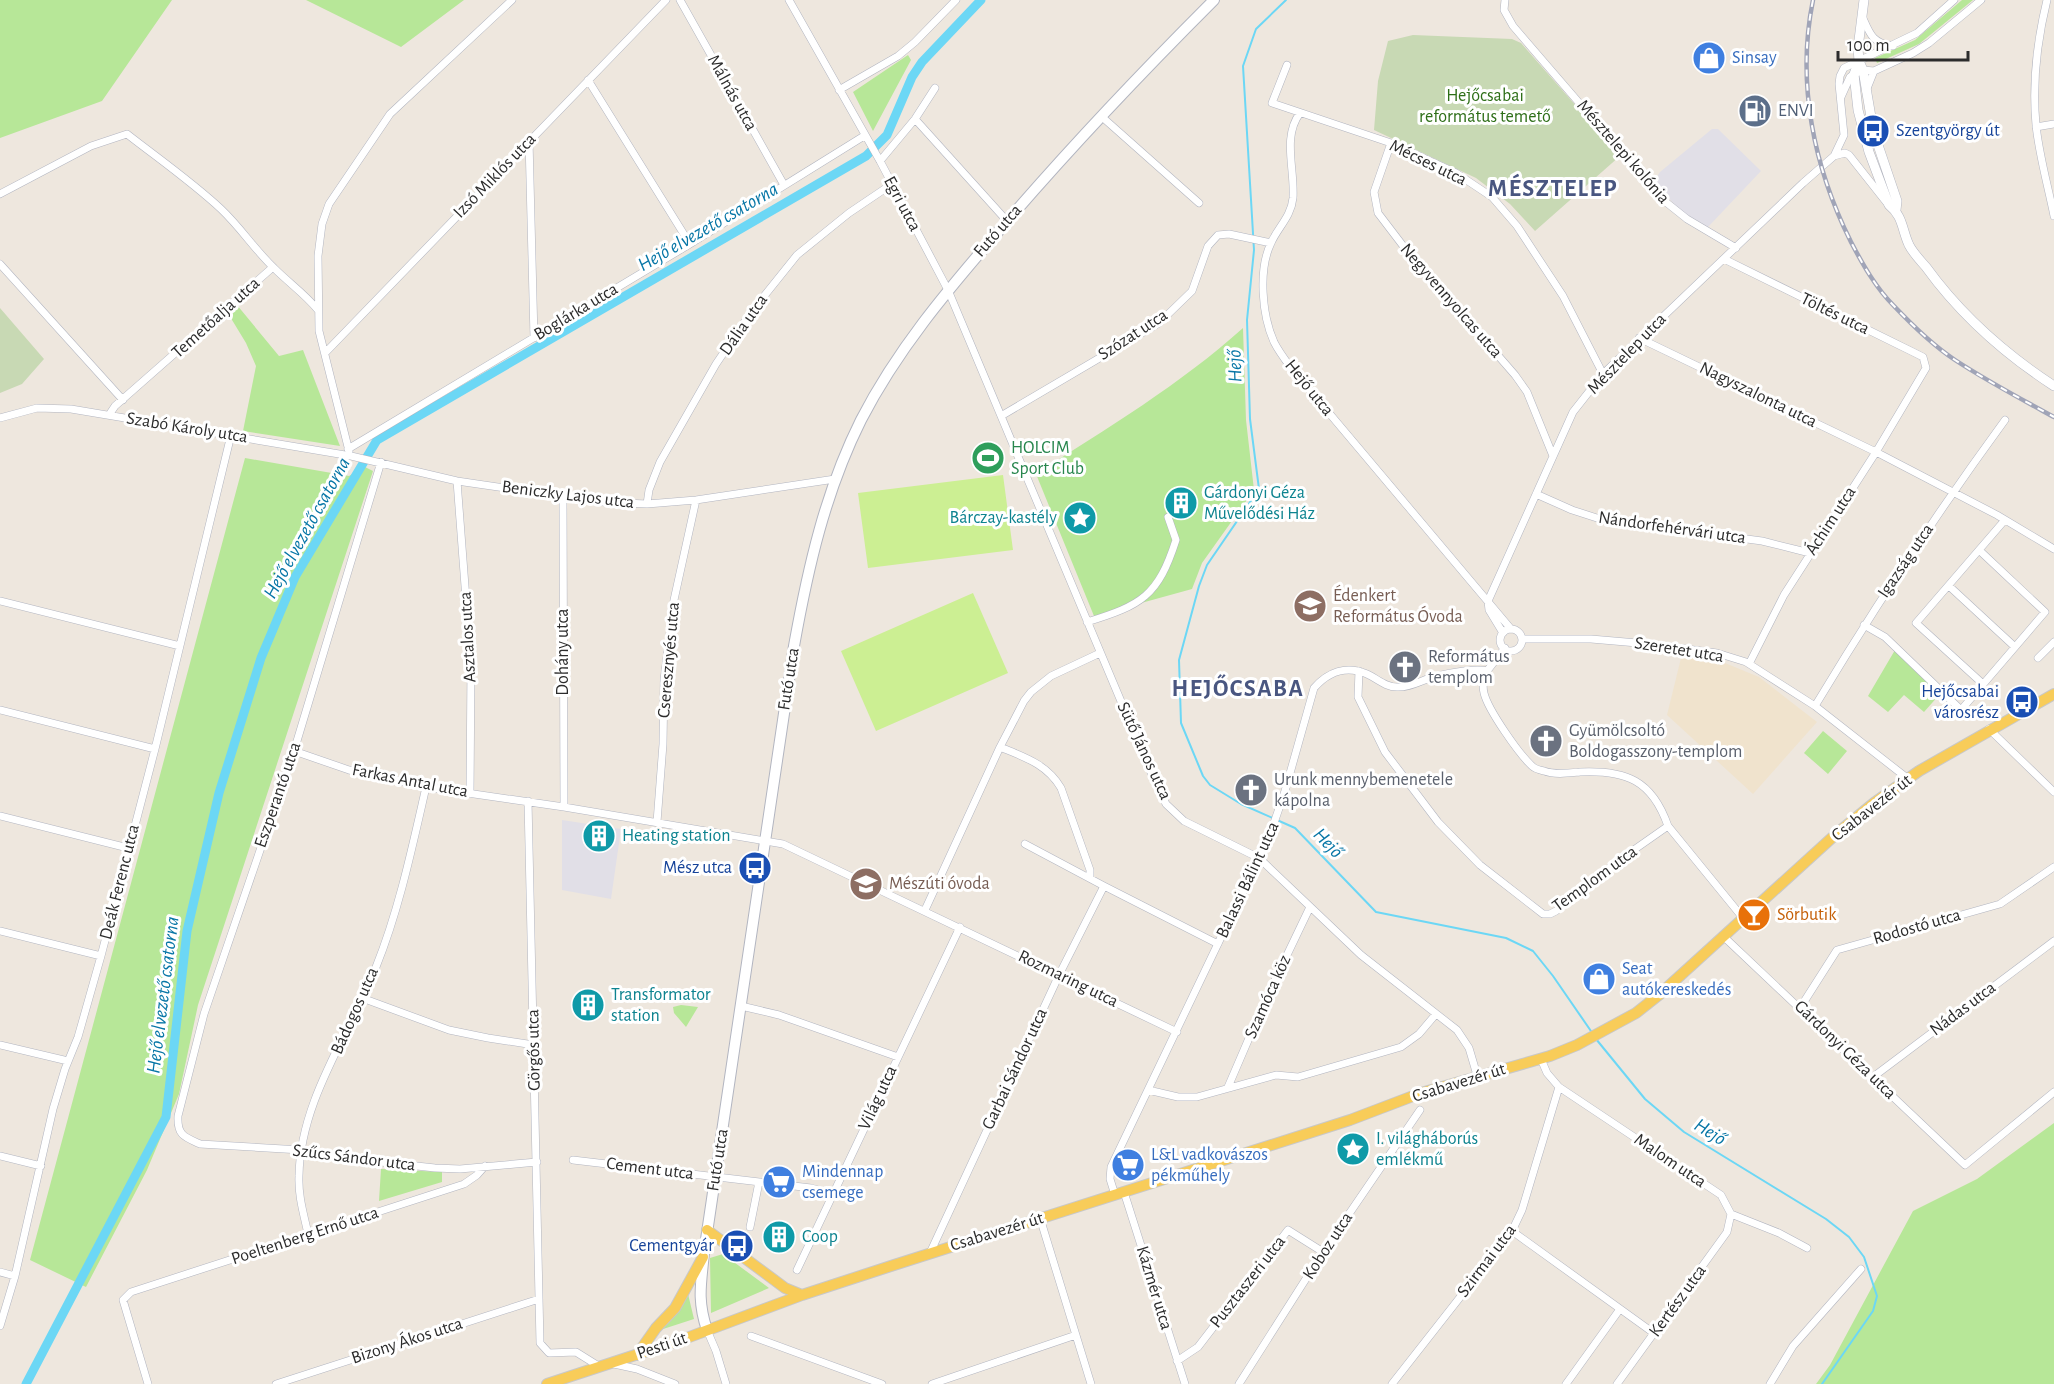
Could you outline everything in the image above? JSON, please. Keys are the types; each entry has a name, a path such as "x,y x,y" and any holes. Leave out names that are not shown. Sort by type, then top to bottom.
{"main road":[{"name":"Futó utca","path":"707,1330 702,1317 699,1291 703,1257 804,587 823,515 836,479 861,422 883,381 914,333 1007,221 1101,116 1214,0"},
{"name":"Csabavezér út","path":"776,1305 930,1253 1350,1120 1421,1093 1541,1059 1589,1040 1636,1013 1660,994 1835,835 1907,778 1989,729 2054,694"},
{"path":"707,1230 785,1288 802,1295"},
{"path":"637,1355 656,1328 675,1308 703,1257"},
{"name":"Pesti út","path":"547,1384 637,1355 776,1305"}],"street":[{"path":"352,454 319,331 320,232 323,217 329,204 390,114 512,0"},
{"name":"Izsó Miklós utca","path":"325,353 666,0"},
{"name":"Málnás utca","path":"681,0 784,185"},
{"name":"Egri utca","path":"789,0 892,184 948,290 1001,416"},
{"path":"840,90 898,56 956,0"},
{"name":"Mésztelepi kolónia","path":"1505,0 1504,10 1513,26 1662,199 1687,219 1736,248"},
{"path":"1864,0 1858,48 1862,129 1892,208"},
{"path":"1841,97 1850,77 1859,68 1917,33 1954,0"},
{"path":"1859,68 1874,71 1929,43 1982,0"},
{"path":"2047,0 2034,67 2036,127 2052,197 2054,216"},
{"path":"1862,16 1869,33 1879,43 1893,46"},
{"name":"Mécses utca","path":"1287,65 1272,103 1391,143 1456,172 1492,197 1517,226 1563,296 1603,374"},
{"name":"Mésztelep utca","path":"1488,601 1573,412 1603,374 1791,194 1834,156 1844,135 1840,76 1844,68 1859,68"},
{"path":"1859,68 1878,145 1897,201 1892,208"},
{"path":"1866,92 1874,71"},
{"path":"588,80 690,244"},
{"path":"879,161 915,119 935,88"},
{"name":"Hejő utca","path":"1300,113 1291,130 1292,206 1290,214 1271,243 1264,268 1264,308 1275,342 1292,369 1511,629"},
{"path":"1101,116 1199,203"},
{"path":"915,119 1007,221"},
{"path":"2036,127 2054,124"},
{"name":"Temetőalja utca","path":"0,194 91,146 127,134 215,204 246,234 273,267 115,406 109,415"},
{"name":"Boglárka utca","path":"352,454 534,338 784,185 866,138"},
{"path":"530,140 534,338"},
{"name":"Negyvennyolcas utca","path":"1391,143 1374,192 1378,213 1407,251 1515,375 1527,392 1553,456"},
{"path":"1834,156 1845,153 1849,155 1892,208 1903,225 1909,245 1953,300 1997,343 2054,386"},
{"name":"Dália utca","path":"647,504 660,462 716,364 752,311 797,255 849,213 892,184"},
{"name":"Szózat utca","path":"1001,416 1159,323 1192,291 1208,246 1218,235 1229,234 1271,243"},
{"name":"Töltés utca","path":"1724,259 1923,357 1926,368 1919,380"},
{"path":"0,264 123,400"},
{"path":"273,267 318,310"},
{"name":"Nagyszalonta utca","path":"1640,338 1953,492 2054,549"},
{"name":"Áchim utca","path":"1749,664 1784,595 1876,453 1919,380"},
{"name":"Szabó Károly utca","path":"0,418 27,409 46,407 352,454 378,462"},
{"name":"Sütő János utca","path":"1001,416 1166,804 1184,821 1259,858 1361,955 1457,1030 1465,1040 1478,1076"},
{"name":"Igazság utca","path":"1815,706 1864,625 1953,492 2005,420"},
{"name":"Deák Ferenc utca","path":"0,1326 15,1276 53,1109 78,1037 101,956 155,749 231,435"},
{"name":"Beniczky Lajos utca","path":"378,462 457,481 563,497 647,504 696,500 836,479"},
{"name":"Eszperantó utca","path":"178,1127 178,1116 204,1014 294,751 378,462"},
{"name":"Asztalos utca","path":"457,481 471,665 470,794"},
{"name":"Nándorfehérvári utca","path":"1536,494 1572,510 1603,520 1762,541 1810,553"},
{"name":"Dohány utca","path":"563,497 564,807"},
{"name":"Cseresznyés utca","path":"657,822 665,668 674,600 696,500"},
{"path":"1087,622 1119,612 1138,603 1161,579 1176,540 1168,517"},
{"path":"1983,684 1917,623 2004,521"},
{"path":"1864,625 1885,637 1961,710 2044,612 1979,550"},
{"path":"1948,586 2015,647"},
{"path":"0,601 180,646"},
{"path":"1488,601 1489,610 1503,633 1501,642 1505,648 1511,650 1520,645 1519,632 1511,629 1503,633"},
{"name":"Szeretet utca","path":"1521,639 1591,639 1671,646 1717,653 1749,664 1815,706 1907,778"},
{"path":"2038,658 2054,642"},
{"path":"1505,648 1487,671 1483,682 1484,694 1522,756 1534,768 1548,773 1604,772 1625,776 1644,785 1664,814 1668,826 1743,918"},
{"path":"925,910 1000,747 1024,701 1031,692 1051,676 1100,653"},
{"path":"1359,672 1368,674 1385,685 1396,687 1414,685 1436,676 1479,669 1487,671"},
{"name":"Balassi Bálint utca","path":"1119,1194 1110,1179 1111,1167 1274,828 1314,688 1327,675 1335,672 1344,670 1359,672"},
{"name":"Templom utca","path":"1359,672 1358,697 1385,752 1438,822 1480,865 1543,914 1556,911 1618,861 1668,826"},
{"path":"0,710 155,749"},
{"path":"1989,729 2054,792"},
{"path":"1000,747 1034,761 1055,778 1061,788 1090,870 1090,877"},
{"name":"Farkas Antal utca","path":"294,751 349,770 426,787 528,801 766,840"},
{"name":"Bádogos utca","path":"308,1234 300,1199 301,1150 313,1105 362,998 392,922 426,787"},
{"name":"Görgős utca","path":"528,801 540,1343 549,1353 576,1352 606,1365"},
{"path":"0,816 128,848"},
{"path":"766,840 783,844 960,927"},
{"path":"1025,844 1218,944"},
{"name":"Rodostó utca","path":"1800,1008 1837,950 2000,903 2054,867"},
{"name":"Garbai Sándor utca","path":"930,1253 1059,975 1104,886"},
{"name":"Szamóca köz","path":"1228,1088 1265,1001 1310,907"},
{"name":"Rozmaring utca","path":"960,927 1177,1032"},
{"name":"Világ utca","path":"797,1270 960,927"},
{"path":"0,931 101,956"},
{"name":"Gárdonyi Géza utca","path":"1724,936 1965,1165 2054,1092"},
{"name":"Nádas utca","path":"1873,1077 2054,941"},
{"path":"362,998 449,1030 534,1044"},
{"path":"741,1006 779,1015 898,1057"},
{"path":"1148,1090 1178,1097 1197,1097 1276,1075 1298,1077 1401,1047 1419,1034 1436,1014"},
{"path":"0,1045 68,1061"},
{"name":"Malom utca","path":"1541,1059 1559,1087 1721,1195 1731,1214"},
{"name":"Szirmai utca","path":"1392,1384 1512,1231 1522,1210 1559,1087"},
{"name":"Koboz utca","path":"1239,1384 1323,1252 1420,1110"},
{"name":"Szűcs Sándor utca","path":"178,1127 187,1139 200,1144 301,1150 435,1168 460,1169 537,1162"},
{"path":"0,1156 41,1166"},
{"name":"Cement utca","path":"573,1160 811,1188 833,1194"},
{"name":"Poeltenberg Ernő utca","path":"148,1384 123,1300 131,1292 464,1184 477,1175 484,1166"},
{"path":"750,1227 759,1182"},
{"name":"Kázmér utca","path":"1119,1194 1185,1384"},
{"path":"1731,1214 1779,1233 1807,1248"},
{"name":"Kertész utca","path":"1617,1384 1727,1232 1731,1214"},
{"path":"1040,1218 1091,1384"},
{"name":"Pusztaszeri utca","path":"1177,1361 1198,1347 1288,1230 1323,1252"},
{"path":"1512,1231 1655,1334"},
{"path":"1770,1384 1793,1346 1861,1269"},
{"path":"0,1272 15,1276"},
{"name":"Bizony Ákos utca","path":"276,1384 539,1299"},
{"path":"1566,1384 1620,1309"},
{"path":"707,1330 726,1384"},
{"path":"932,1384 1076,1335"},
{"path":"751,1336 882,1384"},
{"path":"606,1365 637,1369 675,1384"}],"shaded area":[{"path":"1712,129 1718,129 1761,171 1708,227 1681,211 1657,186 1656,178 1660,172"},
{"path":"1682,654 1725,663 1759,677 1817,722 1753,794 1667,715"},
{"path":"562,820 621,829 611,899 562,890"}],"green space":[{"path":"0,0 172,0 102,101 0,138"},
{"path":"306,0 464,0 401,47"},
{"path":"1962,0 1973,0 1919,44 1877,63 1875,58 1915,40"},
{"name":"Hejőcsabai református temető","path":"1413,35 1512,39 1521,43 1620,156 1535,231 1510,204 1476,178 1374,130 1378,81 1388,41"},
{"path":"908,55 911,60 873,131 853,92"},
{"path":"237,305 279,356 303,350 340,446 243,431 256,366 246,343 229,315"},
{"path":"0,308 44,359 22,384 0,393"},
{"path":"1243,328 1246,420 1254,490 1202,563 1192,589 1094,616 1036,474 1169,387"},
{"path":"245,458 349,476 365,467 373,471 198,1005 179,1094 147,1170 86,1287 30,1260"},
{"path":"1003,475 1013,550 868,568 858,493"},
{"path":"973,593 1008,673 876,731 841,651"},
{"path":"1895,650 1940,694 1924,712 1904,695 1888,712 1868,696"},
{"path":"1823,731 1847,751 1828,774 1804,753"},
{"path":"681,1005 698,1007 686,1027 674,1013 673,1007"},
{"path":"2054,1123 2054,1384 1816,1384 1830,1365 1913,1211 1977,1179"},
{"path":"381,1169 442,1172 442,1182 379,1201"},
{"path":"723,1254 769,1288 711,1313 710,1258"},
{"path":"688,1294 694,1319 657,1331"}],"waterway":[{"name":"Hejő elvezető csatorna","path":"26,1384 166,1117 187,931 219,793 261,658 295,577 377,440 866,156 887,135 912,77 922,62 981,0"},
{"name":"Hejő","path":"1286,0 1256,29 1243,66 1254,250 1247,320 1250,419 1259,489 1207,565 1199,586 1179,660 1181,723 1203,776 1210,785 1241,804 1295,828 1376,912 1506,938 1533,951 1593,1034"},
{"name":"Hejő","path":"1596,1039 1645,1099 1684,1132 1826,1219 1849,1237 1864,1257 1877,1296 1873,1311 1822,1384"}],"railway":[{"path":"1813,0 1808,31 1807,62 1812,124 1827,185 1860,259 1887,299 1939,348 1979,375 2054,417"}],"place":[{"name":"Sinsay","path":"1709,58"},
{"name":"ENVI","path":"1755,111"},
{"name":"Szentgyörgy út","path":"1873,131"},
{"name":"HOLCIM Sport Club","path":"988,458"},
{"name":"Gárdonyi Géza Művelődési Ház","path":"1181,503"},
{"name":"Bárczay-kastély","path":"1080,518"},
{"name":"Édenkert Református Óvoda","path":"1310,606"},
{"name":"Református templom","path":"1405,667"},
{"name":"Hejőcsabai városrész","path":"2022,702"},
{"name":"Gyümölcsoltó Boldogasszony-templom","path":"1546,741"},
{"name":"Urunk mennybemenetele kápolna","path":"1251,790"},
{"name":"Heating station","path":"599,836"},
{"name":"Mész utca","path":"755,868"},
{"name":"Mészúti óvoda","path":"866,884"},
{"name":"Sörbutik","path":"1754,915"},
{"name":"Seat autókereskedés","path":"1599,979"},
{"name":"Transformator station","path":"588,1005"},
{"name":"I. világháborús emlékmű","path":"1353,1149"},
{"name":"L&L vadkovászos pékműhely","path":"1128,1165"},
{"name":"Mindennap csemege","path":"779,1182"},
{"name":"Coop","path":"779,1237"},
{"name":"Cementgyár","path":"737,1246"}],"district":[{"name":"MÉSZTELEP","path":"1553,189"},
{"name":"HEJŐCSABA","path":"1238,689"}]}
